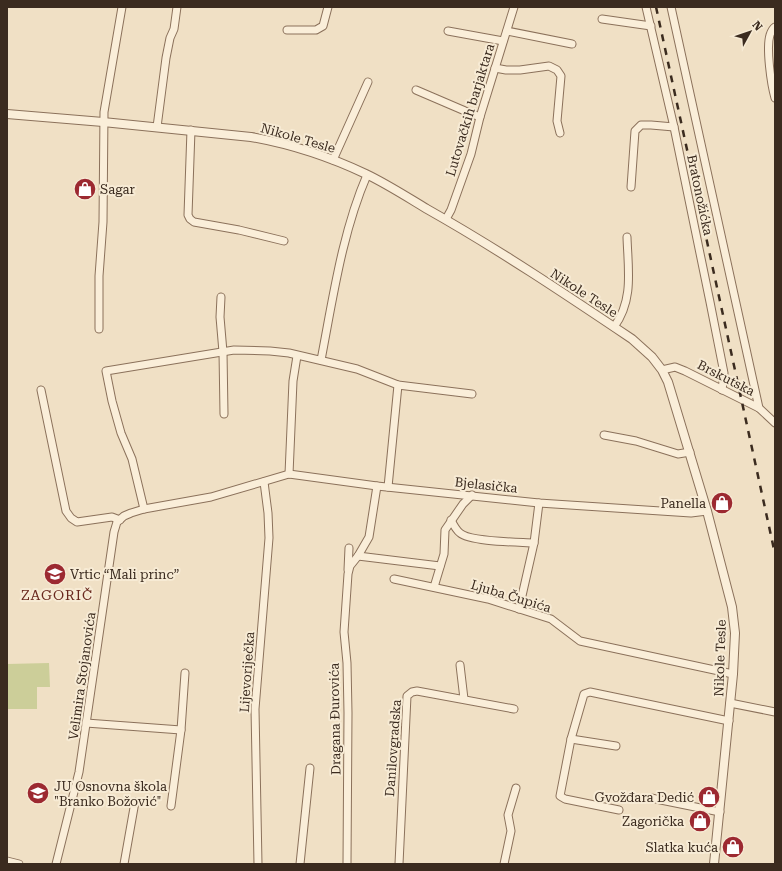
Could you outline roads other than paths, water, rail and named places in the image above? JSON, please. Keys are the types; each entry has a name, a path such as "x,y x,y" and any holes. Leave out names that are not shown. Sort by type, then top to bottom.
{"street":[{"path":"98,329 99,276 103,222 103,122 122,7"},
{"path":"158,127 166,58 170,38 174,29 177,7"},
{"path":"286,30 316,30 324,26 328,7"},
{"name":"Lutovačkih barjaktara","path":"446,220 471,154 480,117 514,7"},
{"name":"Bratonožićka","path":"646,7 674,128 724,373 722,390"},
{"path":"671,7 755,384 759,408"},
{"path":"602,19 651,26"},
{"path":"775,27 769,37 771,83 775,98"},
{"path":"448,31 503,41"},
{"path":"507,31 572,44"},
{"path":"495,68 520,70 549,66 557,70 562,76 556,121 560,133"},
{"path":"332,160 368,82"},
{"path":"416,90 465,112 480,117"},
{"name":"Nikole Tesle","path":"7,114 192,130 251,137 273,141 332,160 367,175 492,247 614,327 647,352 662,370 674,400 707,511 732,607 735,634 733,674 714,864"},
{"path":"631,187 635,130 641,125 674,128"},
{"path":"192,130 188,215 190,220 284,241"},
{"path":"321,360 344,244 356,199 367,175"},
{"path":"614,327 622,316 629,290 627,237"},
{"path":"221,297 220,324 223,352 224,414"},
{"path":"144,509 132,459 121,433 112,401 106,371 234,350 270,351 289,353 357,369 398,385 472,394"},
{"path":"289,474 293,381 297,356"},
{"name":"Brskutska","path":"662,370 671,367 679,368 759,408 775,423"},
{"path":"388,486 398,385"},
{"path":"41,390 66,511 77,522 112,517 120,520 131,513 144,509 211,497 264,482"},
{"path":"604,435 636,440 678,454 690,452"},
{"name":"Bjelasička","path":"264,482 284,474 289,474 377,486 539,503 691,513 707,511"},
{"name":"Lijevoriječka","path":"258,864 255,709 269,538 268,506 264,482"},
{"name":"Dragana Đurovića","path":"348,574 350,566 358,556 369,537 377,486"},
{"path":"434,587 444,554 445,530 451,520 472,495"},
{"path":"519,609 534,543 539,503"},
{"name":"Velimira Stojanovića","path":"56,864 80,772 114,532 120,520"},
{"path":"451,520 459,532 465,536 479,539 534,543"},
{"name":"Dragana Đurovića","path":"347,864 348,713 347,663 344,632 349,548"},
{"path":"358,556 440,566"},
{"name":"Ljuba Čupića","path":"394,579 488,599 551,619 580,641 733,674"},
{"path":"460,665 464,699"},
{"path":"171,806 181,730 185,673"},
{"name":"Danilovgradska","path":"399,864 407,696 412,692 417,691 514,709"},
{"path":"618,810 564,799 560,796 571,739 582,696 584,694 590,692 729,721"},
{"path":"730,703 775,712"},
{"path":"86,723 181,730"},
{"path":"571,739 616,746"},
{"path":"300,864 310,768"},
{"path":"504,864 511,831 508,815 516,788"},
{"path":"651,798 720,812"},
{"path":"124,864 135,802"},
{"path":"7,861 19,864"}],"railway":[{"path":"656,7 775,554"}],"place":[{"name":"Sagar","path":"85,189"},
{"name":"Panella","path":"722,503"},
{"name":"Vrtic “Mali princ”","path":"55,574"},
{"name":"JU Osnovna škola \"Branko Božović\"","path":"38,793"},
{"name":"Gvožđara Dedić","path":"709,797"},
{"name":"Zagorička","path":"700,821"},
{"name":"Slatka kuća","path":"733,847"}],"district":[{"name":"ZAGORIČ","path":"57,595"}]}
